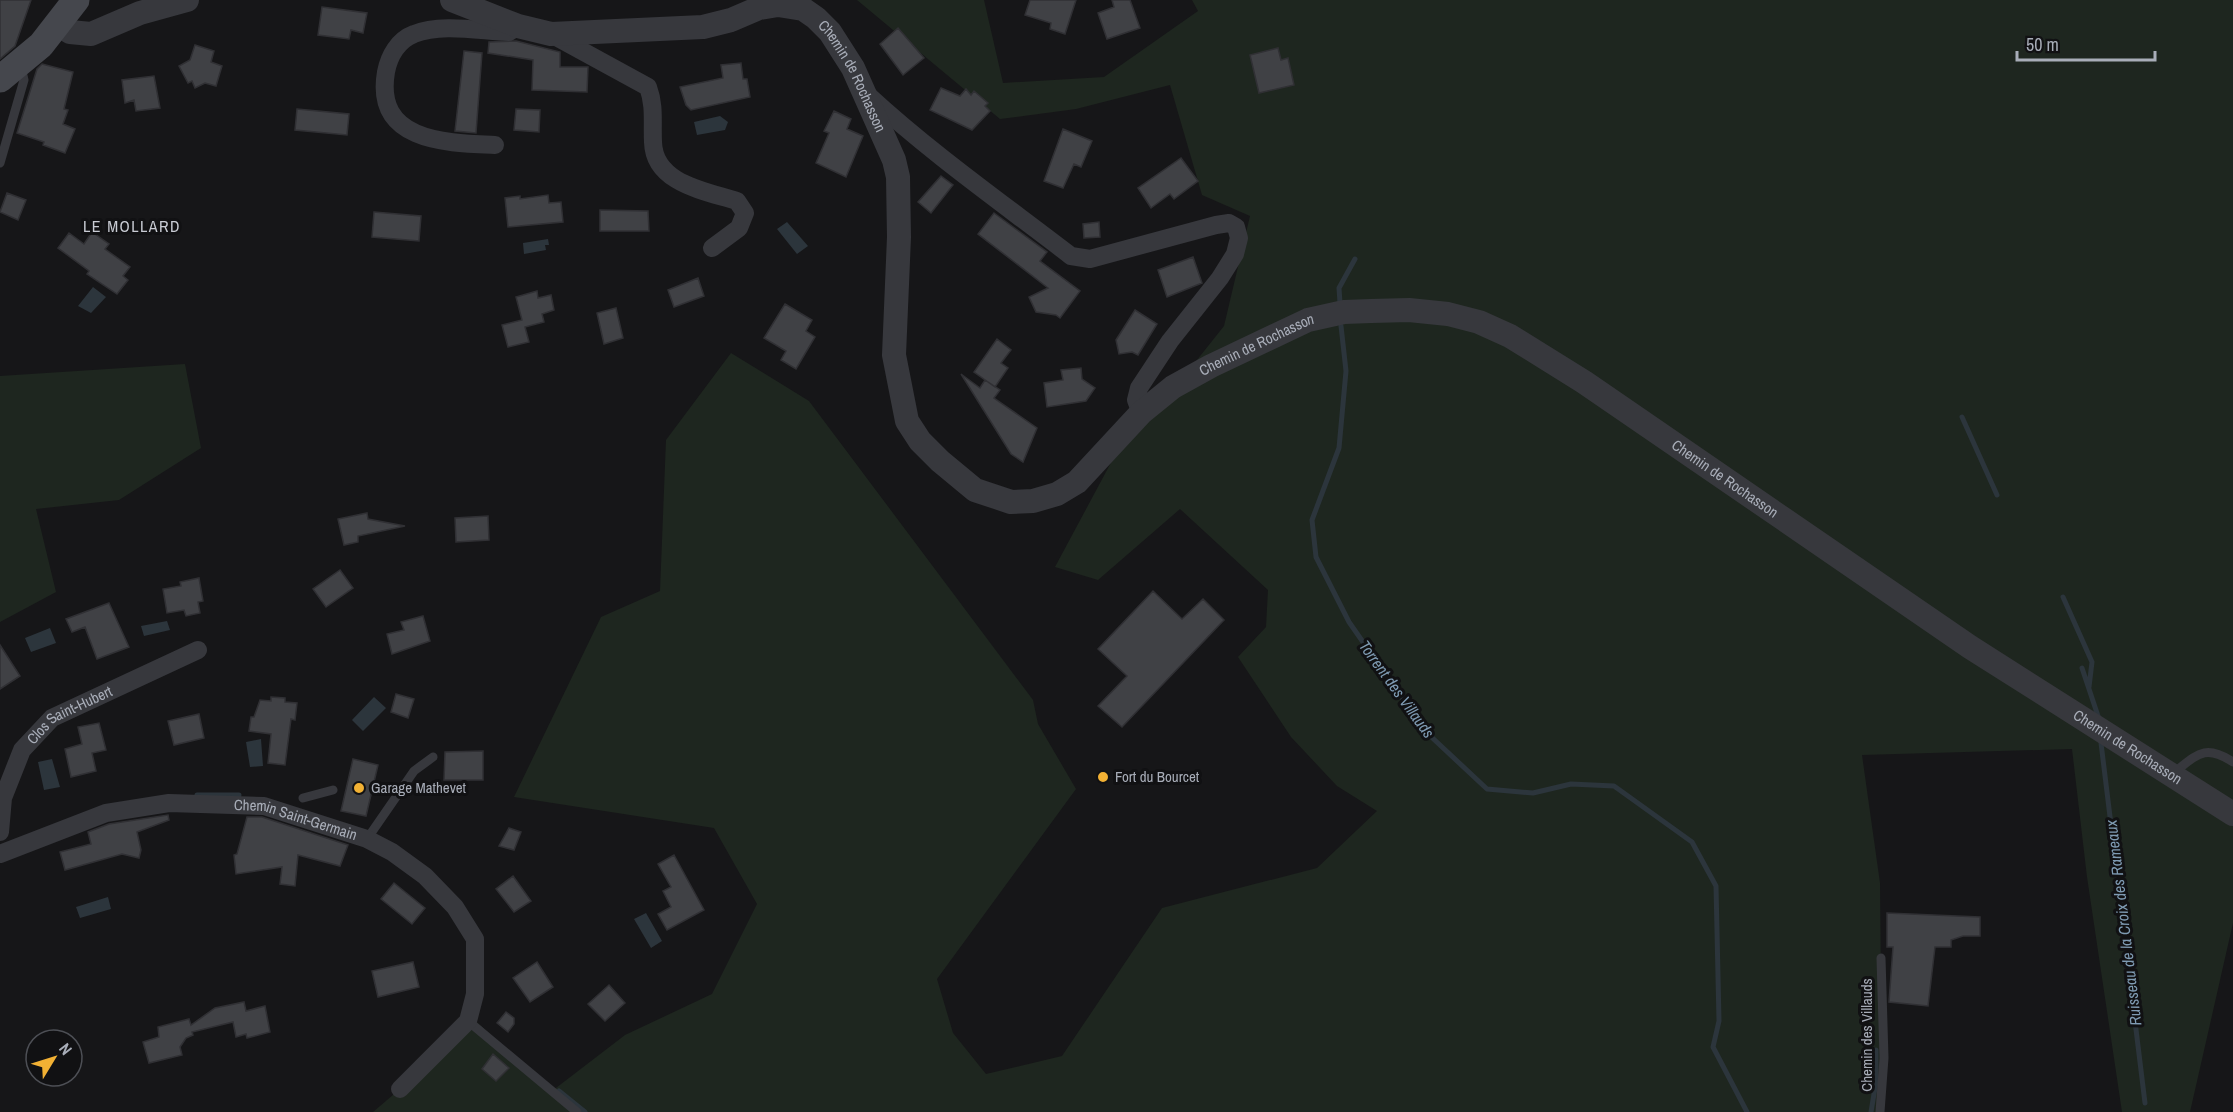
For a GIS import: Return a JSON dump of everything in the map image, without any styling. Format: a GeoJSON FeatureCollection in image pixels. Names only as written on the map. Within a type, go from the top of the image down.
{"type":"FeatureCollection","features":[{"type":"Feature","properties":{"kind":"main road"},"geometry":{"type":"LineString","coordinates":[[10,72],[59,24],[76,0]]}},
{"type":"Feature","properties":{"kind":"street"},"geometry":{"type":"LineString","coordinates":[[59,24],[70,32],[91,34],[140,13],[187,0]]}},
{"type":"Feature","properties":{"kind":"street","name":"Chemin de Rochasson"},"geometry":{"type":"LineString","coordinates":[[452,0],[518,26],[551,34],[648,87],[653,102],[653,149],[661,166],[676,181],[737,201],[745,213],[739,228],[712,248]]}},
{"type":"Feature","properties":{"kind":"street","name":"Chemin de Rochasson"},"geometry":{"type":"LineString","coordinates":[[551,34],[703,27],[767,6],[803,9],[830,32],[853,69],[894,160],[898,177],[899,237],[894,355],[907,421],[920,441],[975,490],[1004,500],[1033,501],[1057,494],[1077,482],[1141,413],[1173,387],[1210,366],[1308,320],[1344,312],[1409,310],[1448,314],[1479,322],[1510,336],[1584,382],[1704,467],[2014,676],[2233,814]]}},
{"type":"Feature","properties":{"kind":"street","name":"Chemin de Rochasson"},"geometry":{"type":"LineString","coordinates":[[495,145],[438,142],[423,138],[401,123],[391,112],[384,99],[387,68],[392,54],[404,38],[416,33],[429,29],[509,32],[518,26]]}},
{"type":"Feature","properties":{"kind":"street"},"geometry":{"type":"LineString","coordinates":[[862,90],[930,150],[956,166],[1071,256],[1090,259],[1216,225],[1228,223],[1236,227],[1239,238],[1235,254],[1220,278],[1170,340],[1139,388],[1136,400],[1141,413]]}},
{"type":"Feature","properties":{"kind":"street","name":"Clos Saint-Hubert"},"geometry":{"type":"LineString","coordinates":[[0,832],[3,798],[22,750],[52,717],[198,650]]}},
{"type":"Feature","properties":{"kind":"street","name":"Chemin Saint-Germain"},"geometry":{"type":"LineString","coordinates":[[0,854],[106,813],[169,802],[264,806],[367,839],[425,876],[455,907],[475,939],[475,994],[468,1021]]}},
{"type":"Feature","properties":{"kind":"street"},"geometry":{"type":"LineString","coordinates":[[400,1089],[468,1021]]}},
{"type":"Feature","properties":{"kind":"lane"},"geometry":{"type":"LineString","coordinates":[[0,163],[24,80],[10,72]]}},
{"type":"Feature","properties":{"kind":"lane"},"geometry":{"type":"LineString","coordinates":[[2172,774],[2202,752],[2218,752],[2233,762]]}},
{"type":"Feature","properties":{"kind":"lane"},"geometry":{"type":"LineString","coordinates":[[367,839],[414,771],[433,757]]}},
{"type":"Feature","properties":{"kind":"lane"},"geometry":{"type":"LineString","coordinates":[[303,798],[333,790]]}},
{"type":"Feature","properties":{"kind":"lane","name":"Chemin des Villauds"},"geometry":{"type":"LineString","coordinates":[[1880,1112],[1884,1058],[1881,958]]}},
{"type":"Feature","properties":{"kind":"lane"},"geometry":{"type":"LineString","coordinates":[[468,1021],[576,1112]]}},
{"type":"Feature","properties":{"kind":"shaded area"},"geometry":{"type":"Polygon","coordinates":[[[857,0],[984,0],[1003,83],[1104,77],[1198,11],[1192,0],[2233,0],[2233,923],[2190,1112],[2122,1112],[2087,877],[2072,749],[1862,755],[1880,883],[1882,1084],[1878,1112],[373,1112],[400,1089],[468,1014],[552,1091],[625,1035],[712,994],[757,904],[714,828],[514,797],[601,617],[660,591],[666,440],[731,353],[809,401],[1033,700],[1038,724],[1076,789],[937,979],[953,1033],[986,1074],[1062,1056],[1162,908],[1317,868],[1377,811],[1337,786],[1291,737],[1238,657],[1266,627],[1268,590],[1180,509],[1098,580],[1055,567],[1114,457],[1150,419],[1224,326],[1250,216],[1202,195],[1170,85],[1076,109],[1000,119],[857,0]]]}},
{"type":"Feature","properties":{"kind":"shaded area"},"geometry":{"type":"Polygon","coordinates":[[[720,116],[728,122],[725,130],[697,135],[694,122],[720,116]]]}},
{"type":"Feature","properties":{"kind":"shaded area"},"geometry":{"type":"Polygon","coordinates":[[[787,222],[808,246],[797,254],[777,229],[787,222]]]}},
{"type":"Feature","properties":{"kind":"shaded area"},"geometry":{"type":"Polygon","coordinates":[[[548,239],[549,245],[545,245],[546,250],[524,254],[523,243],[548,239]]]}},
{"type":"Feature","properties":{"kind":"shaded area"},"geometry":{"type":"Polygon","coordinates":[[[93,287],[106,297],[91,313],[78,306],[93,287]]]}},
{"type":"Feature","properties":{"kind":"shaded area"},"geometry":{"type":"Polygon","coordinates":[[[185,364],[201,448],[119,500],[36,509],[56,592],[0,622],[0,376],[185,364]]]}},
{"type":"Feature","properties":{"kind":"shaded area"},"geometry":{"type":"Polygon","coordinates":[[[167,621],[170,630],[144,636],[141,626],[167,621]]]}},
{"type":"Feature","properties":{"kind":"shaded area"},"geometry":{"type":"Polygon","coordinates":[[[50,628],[56,643],[31,652],[25,638],[50,628]]]}},
{"type":"Feature","properties":{"kind":"shaded area"},"geometry":{"type":"Polygon","coordinates":[[[374,697],[386,708],[363,731],[352,720],[374,697]]]}},
{"type":"Feature","properties":{"kind":"shaded area"},"geometry":{"type":"Polygon","coordinates":[[[261,739],[263,766],[250,767],[246,742],[261,739]]]}},
{"type":"Feature","properties":{"kind":"shaded area"},"geometry":{"type":"Polygon","coordinates":[[[52,759],[60,787],[44,790],[38,762],[52,759]]]}},
{"type":"Feature","properties":{"kind":"shaded area"},"geometry":{"type":"Polygon","coordinates":[[[108,897],[111,909],[80,918],[76,907],[108,897]]]}},
{"type":"Feature","properties":{"kind":"shaded area"},"geometry":{"type":"Polygon","coordinates":[[[646,913],[662,941],[651,948],[634,919],[646,913]]]}},
{"type":"Feature","properties":{"kind":"building"},"geometry":{"type":"Polygon","coordinates":[[[0,0],[31,0],[15,46],[0,59],[0,0]]]}},
{"type":"Feature","properties":{"kind":"building"},"geometry":{"type":"Polygon","coordinates":[[[1030,0],[1076,0],[1065,34],[1050,29],[1051,23],[1025,15],[1030,0]]]}},
{"type":"Feature","properties":{"kind":"building"},"geometry":{"type":"Polygon","coordinates":[[[1112,0],[1130,0],[1140,28],[1107,39],[1098,13],[1114,7],[1112,0]]]}},
{"type":"Feature","properties":{"kind":"building"},"geometry":{"type":"Polygon","coordinates":[[[322,7],[367,13],[363,33],[351,30],[349,39],[318,35],[322,7]]]}},
{"type":"Feature","properties":{"kind":"building"},"geometry":{"type":"Polygon","coordinates":[[[898,28],[924,58],[903,75],[880,44],[898,28]]]}},
{"type":"Feature","properties":{"kind":"building"},"geometry":{"type":"Polygon","coordinates":[[[516,41],[560,52],[560,67],[588,67],[587,92],[532,90],[533,60],[488,53],[489,42],[516,41]]]}},
{"type":"Feature","properties":{"kind":"building"},"geometry":{"type":"Polygon","coordinates":[[[195,45],[214,51],[211,62],[222,66],[216,86],[205,83],[195,88],[192,81],[188,83],[179,66],[190,60],[195,45]]]}},
{"type":"Feature","properties":{"kind":"building"},"geometry":{"type":"Polygon","coordinates":[[[1278,48],[1281,60],[1288,58],[1294,85],[1259,93],[1250,55],[1278,48]]]}},
{"type":"Feature","properties":{"kind":"building"},"geometry":{"type":"Polygon","coordinates":[[[464,51],[482,53],[476,133],[455,131],[464,51]]]}},
{"type":"Feature","properties":{"kind":"building"},"geometry":{"type":"Polygon","coordinates":[[[741,63],[743,79],[747,79],[750,97],[691,110],[686,105],[680,87],[723,78],[721,65],[741,63]]]}},
{"type":"Feature","properties":{"kind":"building"},"geometry":{"type":"Polygon","coordinates":[[[42,64],[73,72],[64,109],[68,110],[63,124],[75,129],[65,153],[43,145],[44,142],[17,133],[37,69],[42,64]]]}},
{"type":"Feature","properties":{"kind":"building"},"geometry":{"type":"Polygon","coordinates":[[[154,76],[160,108],[136,111],[134,100],[125,103],[122,80],[154,76]]]}},
{"type":"Feature","properties":{"kind":"building"},"geometry":{"type":"Polygon","coordinates":[[[941,88],[960,96],[966,89],[971,95],[974,91],[988,103],[985,106],[990,111],[972,130],[930,110],[941,88]]]}},
{"type":"Feature","properties":{"kind":"building"},"geometry":{"type":"Polygon","coordinates":[[[297,109],[349,114],[347,135],[295,130],[297,109]]]}},
{"type":"Feature","properties":{"kind":"building"},"geometry":{"type":"Polygon","coordinates":[[[516,109],[540,110],[539,132],[514,130],[516,109]]]}},
{"type":"Feature","properties":{"kind":"building"},"geometry":{"type":"Polygon","coordinates":[[[834,111],[851,119],[847,129],[863,136],[846,177],[816,163],[829,133],[824,131],[834,111]]]}},
{"type":"Feature","properties":{"kind":"building"},"geometry":{"type":"Polygon","coordinates":[[[1063,129],[1092,141],[1081,167],[1074,164],[1063,188],[1044,181],[1063,129]]]}},
{"type":"Feature","properties":{"kind":"building"},"geometry":{"type":"Polygon","coordinates":[[[1181,158],[1198,181],[1174,199],[1170,194],[1151,208],[1138,188],[1181,158]]]}},
{"type":"Feature","properties":{"kind":"building"},"geometry":{"type":"Polygon","coordinates":[[[941,176],[953,185],[931,213],[918,202],[941,176]]]}},
{"type":"Feature","properties":{"kind":"building"},"geometry":{"type":"Polygon","coordinates":[[[7,193],[26,200],[18,220],[0,212],[7,193]]]}},
{"type":"Feature","properties":{"kind":"building"},"geometry":{"type":"Polygon","coordinates":[[[548,195],[549,203],[561,202],[563,222],[508,227],[505,198],[520,196],[520,199],[548,195]]]}},
{"type":"Feature","properties":{"kind":"building"},"geometry":{"type":"Polygon","coordinates":[[[600,210],[648,211],[649,231],[600,231],[600,210]]]}},
{"type":"Feature","properties":{"kind":"building"},"geometry":{"type":"Polygon","coordinates":[[[374,212],[421,216],[419,241],[372,237],[374,212]]]}},
{"type":"Feature","properties":{"kind":"building"},"geometry":{"type":"Polygon","coordinates":[[[994,213],[1047,252],[1040,261],[1080,291],[1060,318],[1056,315],[1036,312],[1029,297],[1048,288],[978,234],[994,213]]]}},
{"type":"Feature","properties":{"kind":"building"},"geometry":{"type":"Polygon","coordinates":[[[1099,222],[1100,237],[1084,238],[1083,224],[1099,222]]]}},
{"type":"Feature","properties":{"kind":"building"},"geometry":{"type":"Polygon","coordinates":[[[92,232],[109,244],[105,249],[130,267],[123,276],[128,280],[117,294],[87,274],[89,271],[58,248],[69,233],[84,244],[92,232]]]}},
{"type":"Feature","properties":{"kind":"building"},"geometry":{"type":"Polygon","coordinates":[[[1193,257],[1202,283],[1167,297],[1158,270],[1193,257]]]}},
{"type":"Feature","properties":{"kind":"building"},"geometry":{"type":"Polygon","coordinates":[[[698,278],[704,296],[674,307],[668,290],[698,278]]]}},
{"type":"Feature","properties":{"kind":"building"},"geometry":{"type":"Polygon","coordinates":[[[537,291],[538,298],[551,295],[554,310],[542,314],[544,322],[525,327],[529,342],[508,347],[502,325],[522,320],[516,297],[537,291]]]}},
{"type":"Feature","properties":{"kind":"building"},"geometry":{"type":"Polygon","coordinates":[[[785,304],[812,320],[806,331],[815,337],[796,369],[781,360],[786,351],[764,338],[785,304]]]}},
{"type":"Feature","properties":{"kind":"building"},"geometry":{"type":"Polygon","coordinates":[[[616,308],[623,338],[604,344],[597,313],[616,308]]]}},
{"type":"Feature","properties":{"kind":"building"},"geometry":{"type":"Polygon","coordinates":[[[1135,310],[1157,324],[1138,355],[1132,352],[1119,354],[1116,340],[1135,310]]]}},
{"type":"Feature","properties":{"kind":"building"},"geometry":{"type":"Polygon","coordinates":[[[997,339],[1011,350],[1001,363],[1008,368],[995,387],[974,372],[997,339]]]}},
{"type":"Feature","properties":{"kind":"building"},"geometry":{"type":"Polygon","coordinates":[[[1081,368],[1082,379],[1095,388],[1086,401],[1047,407],[1044,383],[1063,380],[1061,370],[1081,368]]]}},
{"type":"Feature","properties":{"kind":"building"},"geometry":{"type":"Polygon","coordinates":[[[961,374],[980,388],[985,380],[1000,390],[994,398],[1037,428],[1023,462],[1011,454],[961,374]]]}},
{"type":"Feature","properties":{"kind":"building"},"geometry":{"type":"Polygon","coordinates":[[[367,513],[368,519],[405,526],[358,536],[358,542],[344,545],[338,519],[367,513]]]}},
{"type":"Feature","properties":{"kind":"building"},"geometry":{"type":"Polygon","coordinates":[[[488,516],[489,540],[456,542],[455,518],[488,516]]]}},
{"type":"Feature","properties":{"kind":"building"},"geometry":{"type":"Polygon","coordinates":[[[340,570],[353,588],[326,607],[313,589],[340,570]]]}},
{"type":"Feature","properties":{"kind":"building"},"geometry":{"type":"Polygon","coordinates":[[[199,578],[203,601],[198,602],[200,613],[186,616],[184,610],[167,613],[163,589],[181,586],[180,582],[199,578]]]}},
{"type":"Feature","properties":{"kind":"building"},"geometry":{"type":"Polygon","coordinates":[[[1153,591],[1182,619],[1203,599],[1224,620],[1122,727],[1098,706],[1127,676],[1098,649],[1153,591]]]}},
{"type":"Feature","properties":{"kind":"building"},"geometry":{"type":"Polygon","coordinates":[[[109,603],[129,647],[97,659],[85,627],[72,632],[66,619],[109,603]]]}},
{"type":"Feature","properties":{"kind":"building"},"geometry":{"type":"Polygon","coordinates":[[[423,616],[430,641],[392,654],[387,634],[404,630],[401,622],[423,616]]]}},
{"type":"Feature","properties":{"kind":"building"},"geometry":{"type":"Polygon","coordinates":[[[0,645],[20,676],[0,689],[0,645]]]}},
{"type":"Feature","properties":{"kind":"building"},"geometry":{"type":"Polygon","coordinates":[[[396,694],[414,699],[408,718],[391,712],[396,694]]]}},
{"type":"Feature","properties":{"kind":"building"},"geometry":{"type":"Polygon","coordinates":[[[271,697],[285,698],[285,702],[297,703],[295,720],[291,719],[285,765],[268,763],[271,734],[249,731],[251,717],[254,717],[260,700],[271,701],[271,697]]]}},
{"type":"Feature","properties":{"kind":"building"},"geometry":{"type":"Polygon","coordinates":[[[199,714],[204,738],[174,745],[168,721],[199,714]]]}},
{"type":"Feature","properties":{"kind":"building"},"geometry":{"type":"Polygon","coordinates":[[[99,723],[106,750],[92,753],[96,771],[71,777],[65,749],[82,744],[78,727],[99,723]]]}},
{"type":"Feature","properties":{"kind":"building"},"geometry":{"type":"Polygon","coordinates":[[[483,751],[483,780],[444,780],[445,752],[483,751]]]}},
{"type":"Feature","properties":{"kind":"building","name":"Garage Mathevet"},"geometry":{"type":"Polygon","coordinates":[[[353,759],[378,765],[366,816],[341,811],[353,759]]]}},
{"type":"Feature","properties":{"kind":"building"},"geometry":{"type":"Polygon","coordinates":[[[168,815],[169,820],[137,832],[141,850],[139,858],[122,854],[65,870],[60,852],[91,844],[88,832],[109,824],[168,815]]]}},
{"type":"Feature","properties":{"kind":"building"},"geometry":{"type":"Polygon","coordinates":[[[247,817],[262,817],[348,845],[340,866],[298,855],[295,886],[280,884],[282,867],[236,874],[234,855],[237,854],[247,817]]]}},
{"type":"Feature","properties":{"kind":"building"},"geometry":{"type":"Polygon","coordinates":[[[509,828],[521,832],[514,850],[499,846],[509,828]]]}},
{"type":"Feature","properties":{"kind":"building"},"geometry":{"type":"Polygon","coordinates":[[[674,855],[704,910],[667,930],[658,914],[671,907],[663,891],[671,887],[658,864],[674,855]]]}},
{"type":"Feature","properties":{"kind":"building"},"geometry":{"type":"Polygon","coordinates":[[[513,876],[531,901],[514,912],[496,889],[513,876]]]}},
{"type":"Feature","properties":{"kind":"building"},"geometry":{"type":"Polygon","coordinates":[[[394,883],[425,908],[412,924],[381,899],[394,883]]]}},
{"type":"Feature","properties":{"kind":"building"},"geometry":{"type":"Polygon","coordinates":[[[1887,913],[1980,917],[1980,936],[1963,936],[1951,940],[1951,947],[1935,947],[1928,1006],[1889,1002],[1893,947],[1887,947],[1887,913]]]}},
{"type":"Feature","properties":{"kind":"building"},"geometry":{"type":"Polygon","coordinates":[[[413,962],[419,987],[378,997],[372,971],[413,962]]]}},
{"type":"Feature","properties":{"kind":"building"},"geometry":{"type":"Polygon","coordinates":[[[537,962],[553,987],[530,1002],[513,978],[537,962]]]}},
{"type":"Feature","properties":{"kind":"building"},"geometry":{"type":"Polygon","coordinates":[[[609,985],[625,1003],[605,1021],[588,1004],[609,985]]]}},
{"type":"Feature","properties":{"kind":"building"},"geometry":{"type":"Polygon","coordinates":[[[244,1002],[246,1011],[265,1006],[270,1032],[247,1038],[246,1034],[236,1037],[233,1022],[192,1032],[193,1035],[186,1038],[180,1047],[182,1055],[149,1063],[143,1042],[159,1037],[158,1027],[189,1019],[191,1025],[215,1008],[244,1002]]]}},
{"type":"Feature","properties":{"kind":"building"},"geometry":{"type":"Polygon","coordinates":[[[506,1012],[514,1018],[514,1024],[508,1032],[497,1023],[506,1012]]]}},
{"type":"Feature","properties":{"kind":"building"},"geometry":{"type":"Polygon","coordinates":[[[493,1054],[509,1068],[496,1081],[482,1069],[493,1054]]]}},
{"type":"Feature","properties":{"kind":"waterway","name":"Torrent des Villauds"},"geometry":{"type":"LineString","coordinates":[[1340,303],[1339,288],[1355,259]]}},
{"type":"Feature","properties":{"kind":"waterway","name":"Torrent des Villauds"},"geometry":{"type":"LineString","coordinates":[[1341,326],[1346,371],[1339,448],[1312,520],[1316,557],[1349,622],[1425,731],[1487,789],[1533,793],[1571,784],[1614,786],[1692,842],[1716,886],[1719,1021],[1713,1047],[1747,1112]]}},
{"type":"Feature","properties":{"kind":"waterway"},"geometry":{"type":"LineString","coordinates":[[1962,417],[1997,495]]}},
{"type":"Feature","properties":{"kind":"waterway"},"geometry":{"type":"LineString","coordinates":[[2063,597],[2092,662],[2089,687]]}},
{"type":"Feature","properties":{"kind":"waterway","name":"Ruisseau de la Croix des Rameaux"},"geometry":{"type":"LineString","coordinates":[[2082,668],[2099,719]]}},
{"type":"Feature","properties":{"kind":"waterway","name":"Ruisseau de la Croix des Rameaux"},"geometry":{"type":"LineString","coordinates":[[2101,743],[2145,1103]]}},
{"type":"Feature","properties":{"kind":"waterway"},"geometry":{"type":"LineString","coordinates":[[197,795],[239,795]]}},
{"type":"Feature","properties":{"kind":"waterway"},"geometry":{"type":"LineString","coordinates":[[1871,1112],[1876,1082],[1876,1050]]}},
{"type":"Feature","properties":{"kind":"waterway"},"geometry":{"type":"LineString","coordinates":[[559,1091],[585,1112]]}},
{"type":"Feature","properties":{"kind":"place","name":"Fort du Bourcet"},"geometry":{"type":"Point","coordinates":[1103,777]}},
{"type":"Feature","properties":{"kind":"place","name":"Garage Mathevet"},"geometry":{"type":"Point","coordinates":[359,788]}},
{"type":"Feature","properties":{"kind":"district","name":"LE MOLLARD"},"geometry":{"type":"Point","coordinates":[132,226]}}]}
